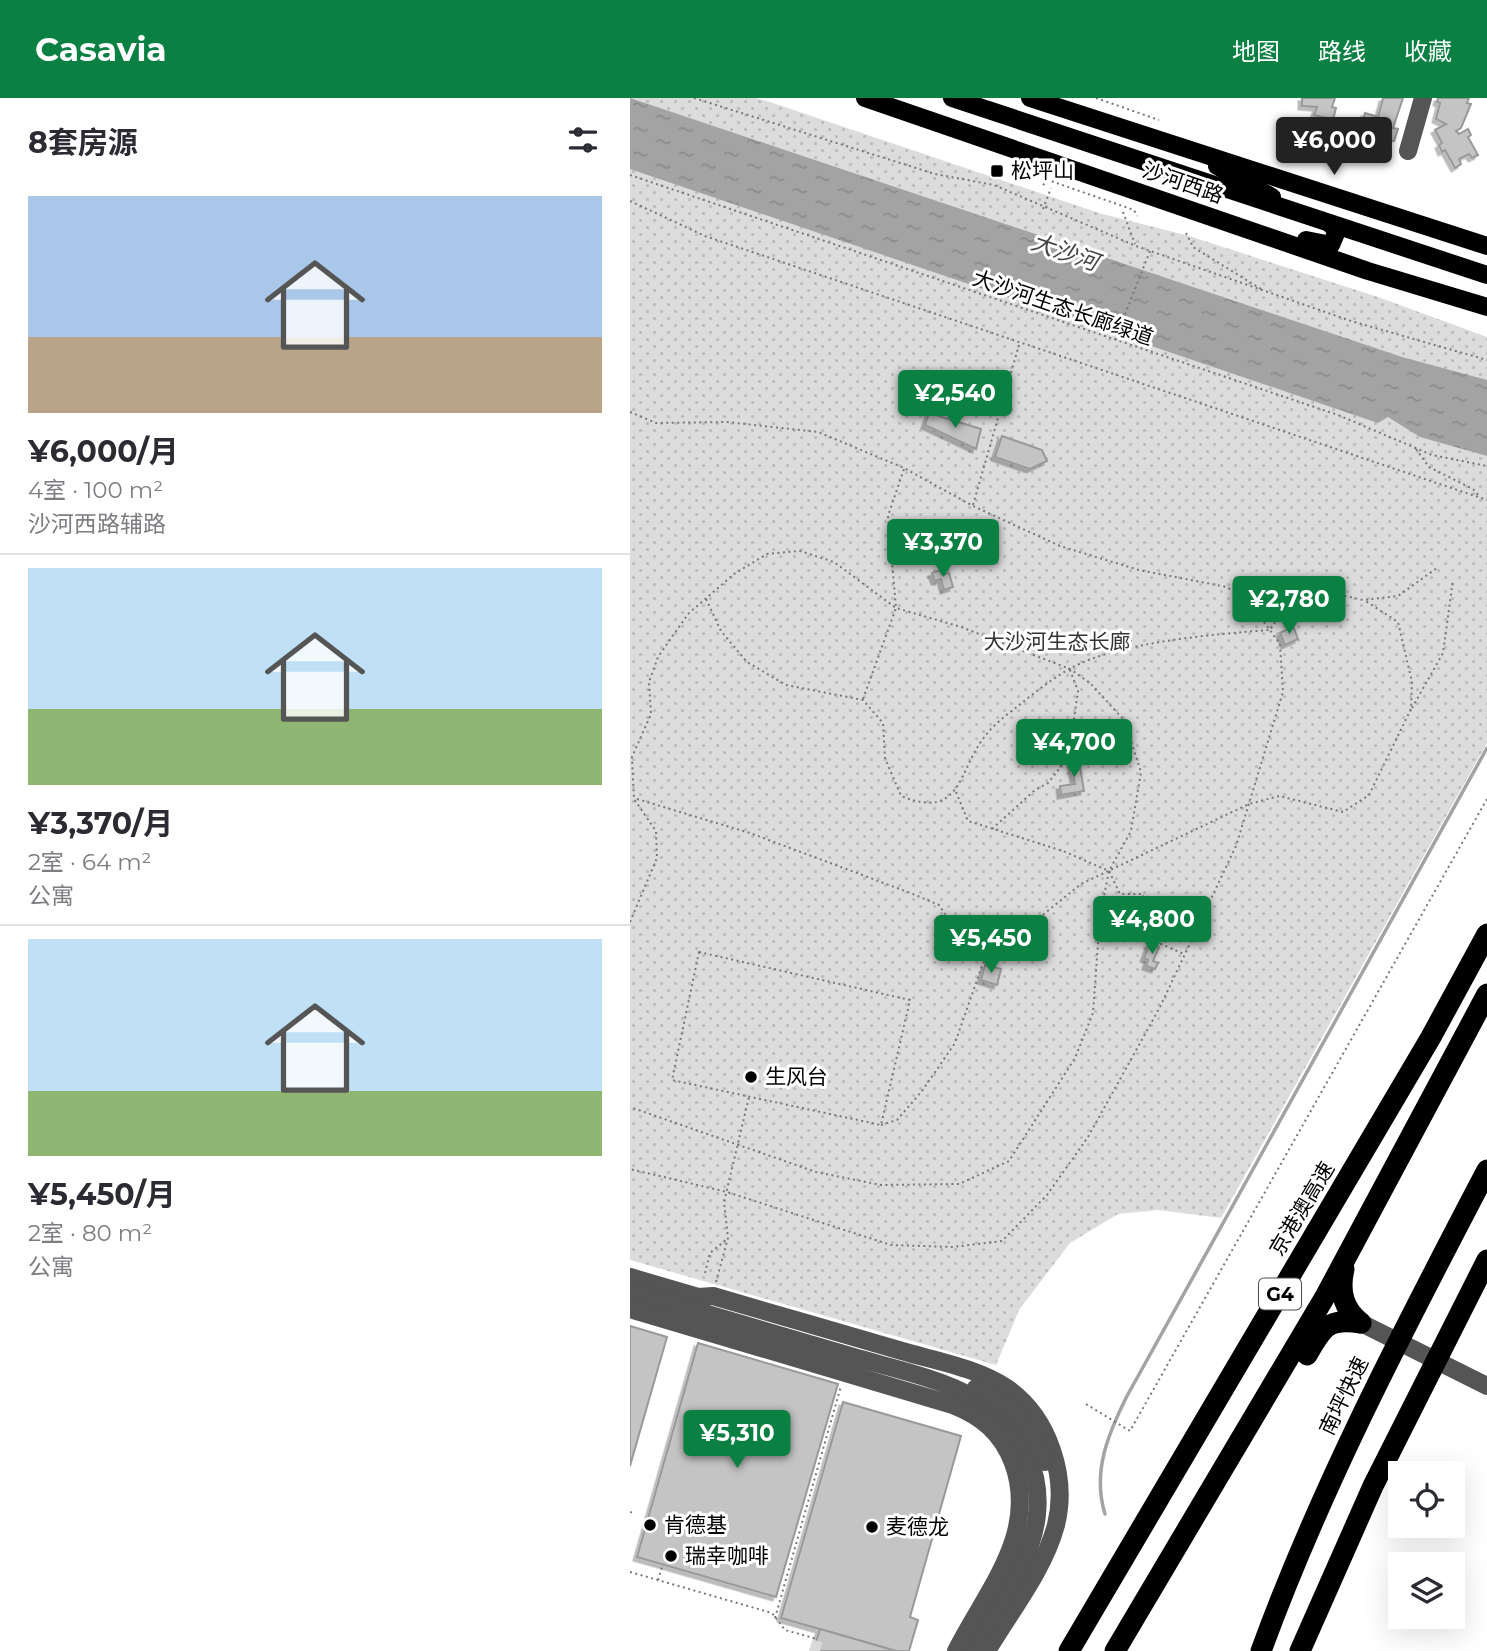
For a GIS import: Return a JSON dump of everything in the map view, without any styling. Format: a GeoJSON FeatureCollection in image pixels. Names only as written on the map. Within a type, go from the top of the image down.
{"type":"FeatureCollection","features":[{"type":"Feature","properties":{"kind":"highway","name":"京港澳高速"},"geometry":{"type":"LineString","coordinates":[[1069,1651],[1432,1037],[1487,934]]}},
{"type":"Feature","properties":{"kind":"highway","name":"G4"},"geometry":{"type":"LineString","coordinates":[[1115,1651],[1346,1259],[1487,994]]}},
{"type":"Feature","properties":{"kind":"highway"},"geometry":{"type":"LineString","coordinates":[[1417,1305],[1487,1158]]}},
{"type":"Feature","properties":{"kind":"highway","name":"南坪快速"},"geometry":{"type":"LineString","coordinates":[[1261,1651],[1303,1540],[1417,1305],[1487,1170]]}},
{"type":"Feature","properties":{"kind":"highway"},"geometry":{"type":"LineString","coordinates":[[1346,1259],[1343,1297],[1346,1309],[1361,1323]]}},
{"type":"Feature","properties":{"kind":"highway"},"geometry":{"type":"LineString","coordinates":[[1300,1651],[1352,1530],[1487,1259]]}},
{"type":"Feature","properties":{"kind":"highway"},"geometry":{"type":"LineString","coordinates":[[1453,1327],[1487,1269]]}},
{"type":"Feature","properties":{"kind":"highway"},"geometry":{"type":"LineString","coordinates":[[1130,1651],[1318,1336],[1334,1321],[1361,1323]]}},
{"type":"Feature","properties":{"kind":"main road","name":"沙河西路"},"geometry":{"type":"LineString","coordinates":[[865,98],[1368,271],[1487,307]]}},
{"type":"Feature","properties":{"kind":"main road","name":"沙河西路"},"geometry":{"type":"LineString","coordinates":[[952,98],[1487,275]]}},
{"type":"Feature","properties":{"kind":"main road"},"geometry":{"type":"LineString","coordinates":[[1030,98],[1059,103],[1487,246]]}},
{"type":"Feature","properties":{"kind":"main road"},"geometry":{"type":"LineString","coordinates":[[1170,142],[1305,215]]}},
{"type":"Feature","properties":{"kind":"main road"},"geometry":{"type":"LineString","coordinates":[[1198,212],[1246,219],[1324,246],[1334,242],[1337,235],[1336,227],[1329,223]]}},
{"type":"Feature","properties":{"kind":"lane"},"geometry":{"type":"LineString","coordinates":[[1408,151],[1423,98]]}},
{"type":"Feature","properties":{"kind":"lane"},"geometry":{"type":"LineString","coordinates":[[630,1277],[698,1297],[713,1296],[979,1375],[1008,1389],[1033,1413],[1057,1465],[1059,1506],[1047,1548],[987,1651]]}},
{"type":"Feature","properties":{"kind":"lane"},"geometry":{"type":"LineString","coordinates":[[630,1291],[925,1378],[964,1393],[996,1412],[1021,1442],[1035,1476],[1038,1495],[1033,1535],[1016,1571],[968,1651]]}},
{"type":"Feature","properties":{"kind":"lane"},"geometry":{"type":"LineString","coordinates":[[630,1309],[970,1412],[995,1431],[1011,1457],[1017,1474],[1021,1512],[1011,1552],[956,1651]]}},
{"type":"Feature","properties":{"kind":"lane"},"geometry":{"type":"LineString","coordinates":[[1361,1323],[1487,1386]]}},
{"type":"Feature","properties":{"kind":"lane"},"geometry":{"type":"LineString","coordinates":[[925,1378],[969,1385],[992,1395],[1009,1408],[1031,1434],[1040,1451],[1059,1506]]}},
{"type":"Feature","properties":{"kind":"path"},"geometry":{"type":"LineString","coordinates":[[694,98],[935,174],[994,186],[1043,209],[1150,251],[1399,336],[1487,360]]}},
{"type":"Feature","properties":{"kind":"path"},"geometry":{"type":"LineString","coordinates":[[1096,98],[1159,120]]}},
{"type":"Feature","properties":{"kind":"path","name":"大沙河生态长廊绿道"},"geometry":{"type":"LineString","coordinates":[[630,175],[1338,415],[1432,455],[1487,466]]}},
{"type":"Feature","properties":{"kind":"path"},"geometry":{"type":"LineString","coordinates":[[1043,185],[1048,180],[1134,210],[1137,216]]}},
{"type":"Feature","properties":{"kind":"path"},"geometry":{"type":"LineString","coordinates":[[1043,209],[1051,187]]}},
{"type":"Feature","properties":{"kind":"path"},"geometry":{"type":"LineString","coordinates":[[630,201],[705,236],[1487,500]]}},
{"type":"Feature","properties":{"kind":"path"},"geometry":{"type":"LineString","coordinates":[[1123,212],[1136,246]]}},
{"type":"Feature","properties":{"kind":"path"},"geometry":{"type":"LineString","coordinates":[[1186,233],[1193,247],[1265,291]]}},
{"type":"Feature","properties":{"kind":"path"},"geometry":{"type":"LineString","coordinates":[[1115,341],[1150,251]]}},
{"type":"Feature","properties":{"kind":"path"},"geometry":{"type":"LineString","coordinates":[[973,506],[1020,343]]}},
{"type":"Feature","properties":{"kind":"path"},"geometry":{"type":"LineString","coordinates":[[630,412],[656,423],[727,422],[818,432],[904,468],[973,506],[1060,546],[1139,570],[1227,587],[1254,607],[1280,644],[1283,692],[1236,846],[1160,1007],[1088,1137],[1047,1195],[1002,1241],[953,1247],[891,1245],[727,1192],[630,1169]]}},
{"type":"Feature","properties":{"kind":"path"},"geometry":{"type":"LineString","coordinates":[[1415,448],[1429,467],[1473,489],[1481,498]]}},
{"type":"Feature","properties":{"kind":"path"},"geometry":{"type":"LineString","coordinates":[[863,700],[896,608],[888,516],[904,468]]}},
{"type":"Feature","properties":{"kind":"path"},"geometry":{"type":"LineString","coordinates":[[630,922],[657,858],[656,831],[634,799],[631,757],[651,714],[649,682],[658,657],[688,614],[734,574],[767,554],[800,551],[834,562],[896,608],[961,626],[1070,669],[1090,683],[1124,720],[1141,772],[1131,831],[1109,871],[1100,916],[1093,1013],[1074,1058],[1009,1161],[959,1184],[881,1185],[816,1172],[630,1107]]}},
{"type":"Feature","properties":{"kind":"path"},"geometry":{"type":"LineString","coordinates":[[1363,600],[1398,596],[1437,568]]}},
{"type":"Feature","properties":{"kind":"path"},"geometry":{"type":"LineString","coordinates":[[881,1125],[909,1000],[699,952],[672,1080],[881,1125],[897,1120],[955,1043],[983,963],[1081,884],[1249,804],[1279,796],[1343,812],[1369,795],[1411,709],[1443,653],[1453,580]]}},
{"type":"Feature","properties":{"kind":"path"},"geometry":{"type":"LineString","coordinates":[[1270,630],[1291,597],[1312,588],[1363,600],[1398,622],[1412,682],[1411,709]]}},
{"type":"Feature","properties":{"kind":"path"},"geometry":{"type":"LineString","coordinates":[[706,598],[721,631],[747,662],[786,685],[863,700],[883,723],[885,758],[901,796],[920,804],[941,802],[956,791],[985,735],[1019,705],[1070,669],[1094,658],[1208,634],[1270,630]]}},
{"type":"Feature","properties":{"kind":"path"},"geometry":{"type":"LineString","coordinates":[[992,829],[1035,790],[1048,783],[1063,764],[1071,740],[1078,691],[1070,669]]}},
{"type":"Feature","properties":{"kind":"path"},"geometry":{"type":"LineString","coordinates":[[956,791],[968,821],[1063,851],[1109,871],[1120,894],[1143,894],[1145,932],[1150,939],[1184,955]]}},
{"type":"Feature","properties":{"kind":"path"},"geometry":{"type":"LineString","coordinates":[[634,799],[750,833],[914,894],[939,905],[954,926],[998,953]]}},
{"type":"Feature","properties":{"kind":"path"},"geometry":{"type":"LineString","coordinates":[[1086,1404],[1130,1431],[1487,799]]}},
{"type":"Feature","properties":{"kind":"path"},"geometry":{"type":"LineString","coordinates":[[724,1254],[728,1238],[724,1202],[749,1096]]}},
{"type":"Feature","properties":{"kind":"path"},"geometry":{"type":"LineString","coordinates":[[705,1273],[710,1253],[728,1238]]}},
{"type":"Feature","properties":{"kind":"path"},"geometry":{"type":"LineString","coordinates":[[775,1618],[845,1373]]}},
{"type":"Feature","properties":{"kind":"path"},"geometry":{"type":"LineString","coordinates":[[658,1580],[663,1564]]}},
{"type":"Feature","properties":{"kind":"path"},"geometry":{"type":"LineString","coordinates":[[630,1572],[772,1612],[785,1630],[817,1640]]}},
{"type":"Feature","properties":{"kind":"green space","name":"大沙河生态长廊"},"geometry":{"type":"Polygon","coordinates":[[[630,98],[755,98],[770,102],[1099,213],[1189,236],[1378,297],[1487,337],[1487,743],[1221,1218],[1159,1210],[1118,1214],[1070,1243],[1019,1310],[996,1365],[630,1260],[630,98]]]}},
{"type":"Feature","properties":{"kind":"water","name":"大沙河"},"geometry":{"type":"Polygon","coordinates":[[[630,98],[1402,357],[1487,380],[1487,456],[1420,437],[1388,417],[1378,423],[630,169],[630,98]]]}},
{"type":"Feature","properties":{"kind":"building"},"geometry":{"type":"Polygon","coordinates":[[[1302,98],[1335,98],[1332,107],[1336,108],[1333,120],[1314,115],[1317,107],[1302,106],[1302,98]]]}},
{"type":"Feature","properties":{"kind":"building"},"geometry":{"type":"Polygon","coordinates":[[[1383,98],[1403,98],[1393,128],[1398,129],[1394,141],[1376,136],[1378,128],[1363,127],[1365,113],[1378,117],[1383,98]]]}},
{"type":"Feature","properties":{"kind":"building"},"geometry":{"type":"Polygon","coordinates":[[[1438,98],[1469,98],[1467,103],[1471,104],[1461,128],[1456,131],[1459,134],[1468,129],[1471,135],[1468,137],[1478,155],[1472,158],[1469,154],[1459,159],[1461,164],[1455,168],[1445,150],[1442,152],[1439,145],[1442,143],[1435,130],[1446,124],[1436,119],[1440,103],[1437,102],[1438,98]]]}},
{"type":"Feature","properties":{"kind":"building"},"geometry":{"type":"Polygon","coordinates":[[[929,413],[981,429],[976,449],[925,425],[929,413]]]}},
{"type":"Feature","properties":{"kind":"building"},"geometry":{"type":"Polygon","coordinates":[[[1002,436],[1042,450],[1047,461],[1030,469],[995,457],[1002,436]]]}},
{"type":"Feature","properties":{"kind":"building"},"geometry":{"type":"Polygon","coordinates":[[[940,570],[942,575],[949,573],[953,587],[944,590],[941,579],[935,581],[932,573],[940,570]]]}},
{"type":"Feature","properties":{"kind":"building"},"geometry":{"type":"Polygon","coordinates":[[[1293,626],[1298,639],[1285,645],[1280,633],[1293,626]]]}},
{"type":"Feature","properties":{"kind":"building"},"geometry":{"type":"Polygon","coordinates":[[[1078,755],[1084,791],[1061,795],[1060,786],[1075,784],[1070,757],[1078,755]]]}},
{"type":"Feature","properties":{"kind":"building"},"geometry":{"type":"Polygon","coordinates":[[[1150,943],[1159,947],[1153,961],[1158,963],[1155,969],[1146,966],[1148,960],[1144,958],[1150,943]]]}},
{"type":"Feature","properties":{"kind":"building"},"geometry":{"type":"Polygon","coordinates":[[[985,965],[1001,969],[997,985],[981,980],[985,965]]]}},
{"type":"Feature","properties":{"kind":"building"},"geometry":{"type":"Polygon","coordinates":[[[630,1326],[667,1337],[630,1466],[630,1326]]]}},
{"type":"Feature","properties":{"kind":"building"},"geometry":{"type":"Polygon","coordinates":[[[698,1343],[838,1384],[776,1597],[637,1557],[698,1343]]]}},
{"type":"Feature","properties":{"kind":"building","name":"麦德龙"},"geometry":{"type":"Polygon","coordinates":[[[843,1402],[961,1436],[910,1617],[918,1620],[909,1651],[896,1651],[781,1618],[843,1402]]]}},
{"type":"Feature","properties":{"kind":"building"},"geometry":{"type":"Polygon","coordinates":[[[820,1629],[896,1651],[813,1651],[820,1629]]]}},
{"type":"Feature","properties":{"kind":"waterway"},"geometry":{"type":"LineString","coordinates":[[1105,1514],[1101,1498],[1101,1468],[1108,1439],[1127,1396],[1487,748]]}},
{"type":"Feature","properties":{"kind":"tunnel"},"geometry":{"type":"LineString","coordinates":[[810,1648],[820,1651]]}},
{"type":"Feature","properties":{"kind":"place","name":"松坪山"},"geometry":{"type":"Point","coordinates":[997,171]}},
{"type":"Feature","properties":{"kind":"place","name":"生风台"},"geometry":{"type":"Point","coordinates":[751,1077]}},
{"type":"Feature","properties":{"kind":"place","name":"肯德基"},"geometry":{"type":"Point","coordinates":[650,1525]}},
{"type":"Feature","properties":{"kind":"place","name":"麦德龙"},"geometry":{"type":"Point","coordinates":[872,1527]}},
{"type":"Feature","properties":{"kind":"place","name":"瑞幸咖啡"},"geometry":{"type":"Point","coordinates":[671,1556]}}]}
